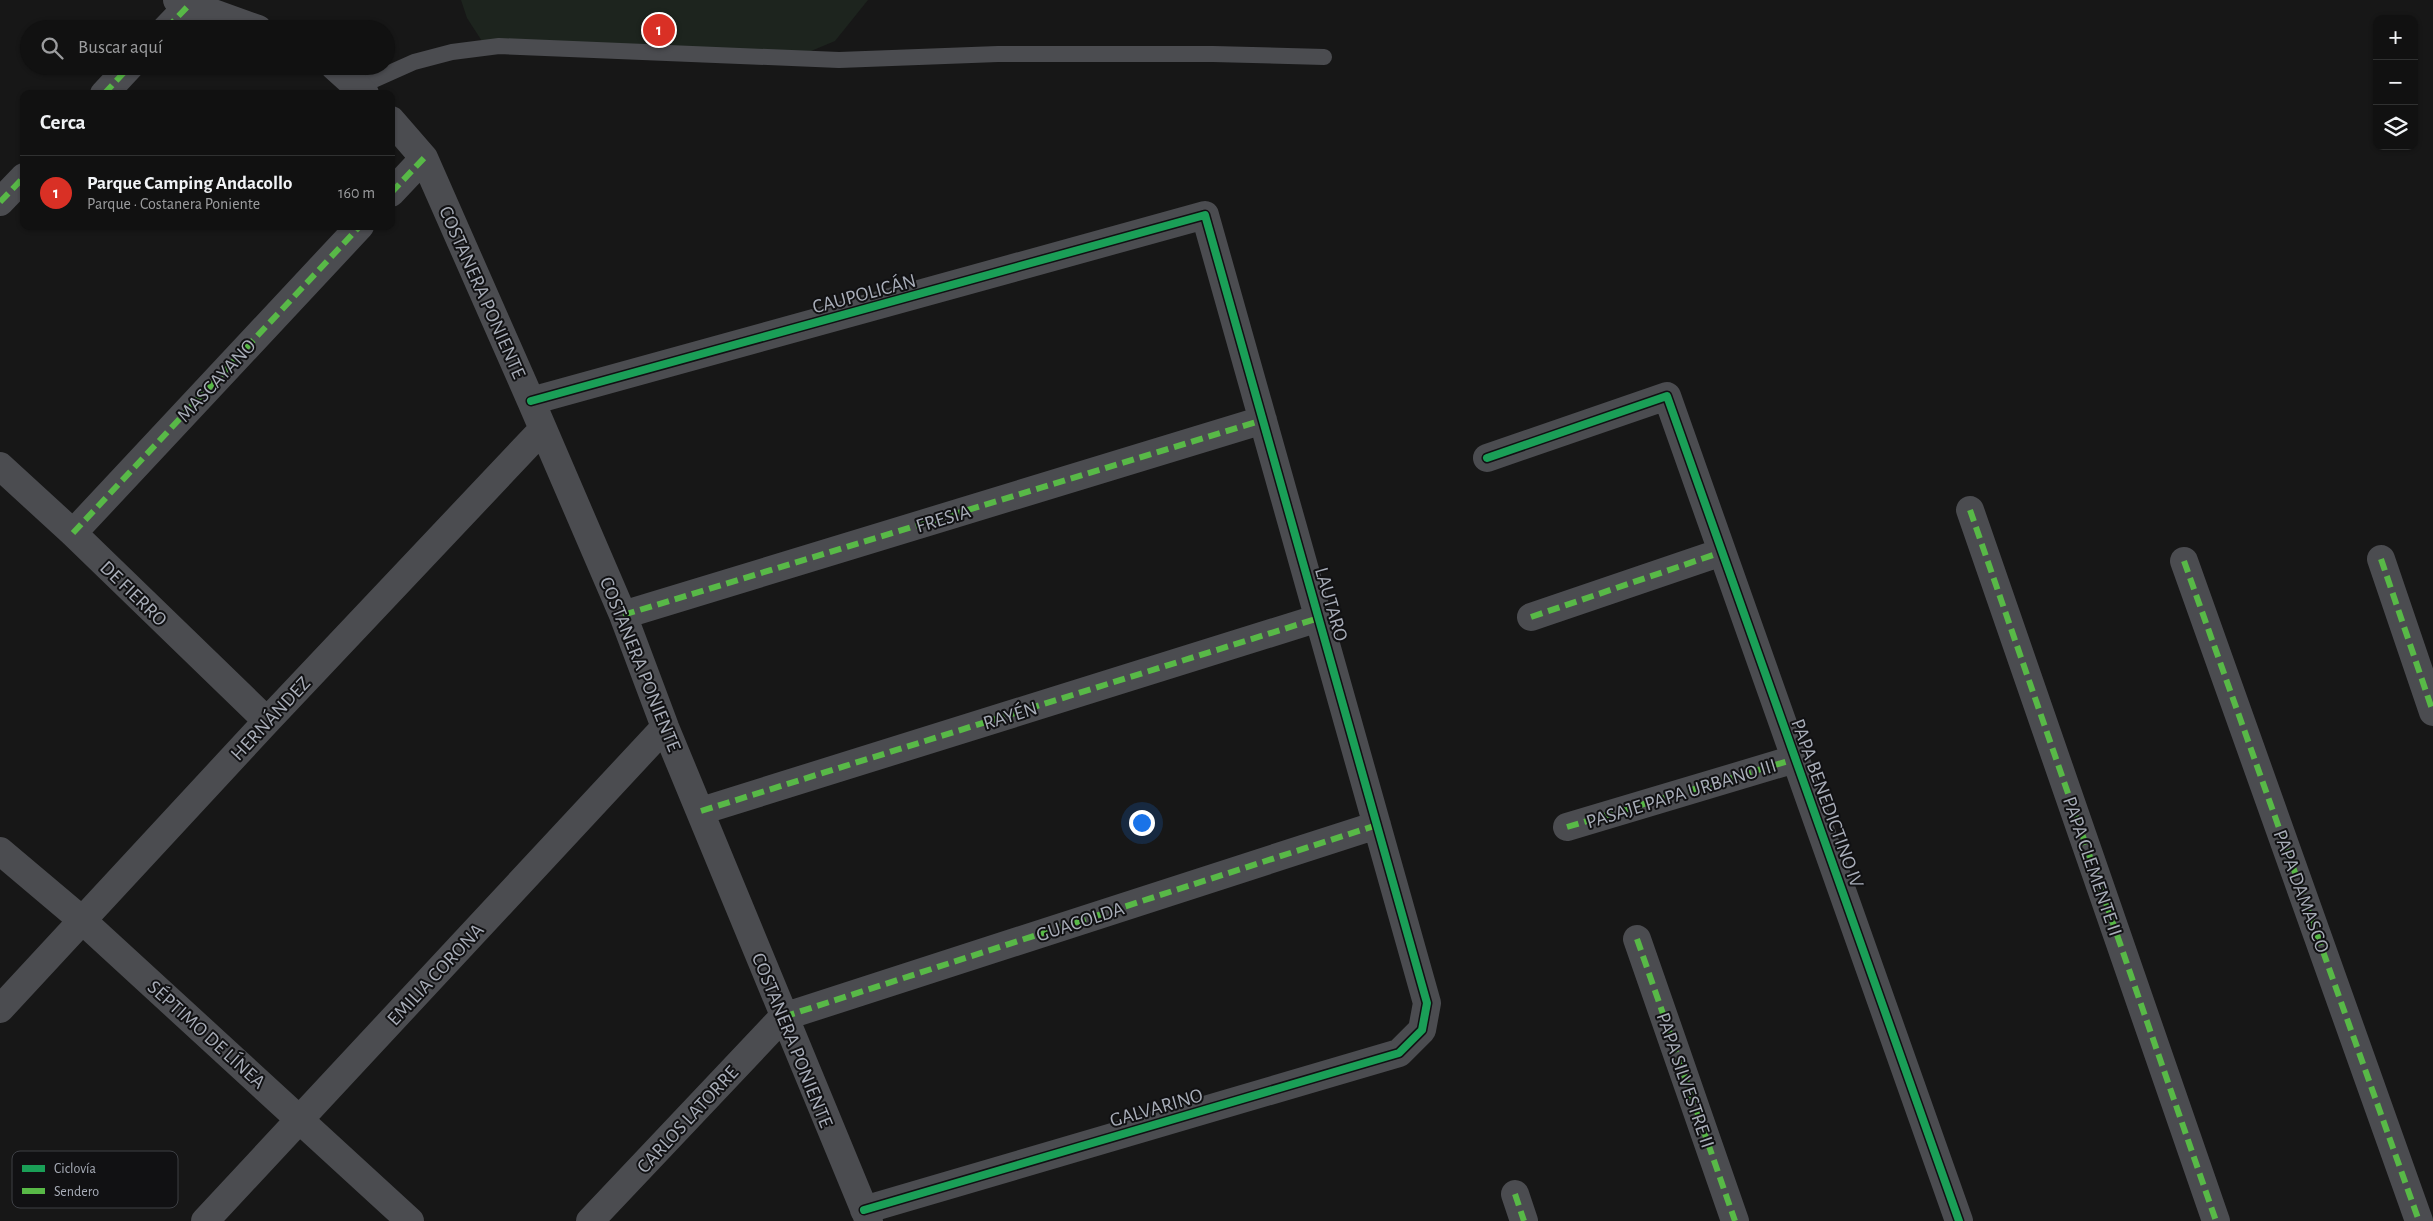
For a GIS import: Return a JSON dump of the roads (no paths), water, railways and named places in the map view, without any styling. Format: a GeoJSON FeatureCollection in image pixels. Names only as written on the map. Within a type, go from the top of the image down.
{"type":"FeatureCollection","features":[{"type":"Feature","properties":{"kind":"street"},"geometry":{"type":"LineString","coordinates":[[172,20],[183,2],[233,20]]}},
{"type":"Feature","properties":{"kind":"street"},"geometry":{"type":"LineString","coordinates":[[108,90],[122,75]]}},
{"type":"Feature","properties":{"kind":"street"},"geometry":{"type":"LineString","coordinates":[[344,75],[361,90]]}},
{"type":"Feature","properties":{"kind":"street","name":"COSTANERA PONIENTE"},"geometry":{"type":"LineString","coordinates":[[395,125],[424,158],[531,401],[623,615],[665,727],[866,1215]]}},
{"type":"Feature","properties":{"kind":"street"},"geometry":{"type":"LineString","coordinates":[[395,189],[424,158]]}},
{"type":"Feature","properties":{"kind":"street"},"geometry":{"type":"LineString","coordinates":[[0,202],[20,182]]}},
{"type":"Feature","properties":{"kind":"street","name":"CAUPOLICÁN"},"geometry":{"type":"LineString","coordinates":[[531,401],[1205,215]]}},
{"type":"Feature","properties":{"kind":"street","name":"LAUTARO"},"geometry":{"type":"LineString","coordinates":[[1205,215],[1427,1002]]}},
{"type":"Feature","properties":{"kind":"street","name":"MASCAYANO"},"geometry":{"type":"LineString","coordinates":[[73,533],[356,230]]}},
{"type":"Feature","properties":{"kind":"street","name":"PAPA BENEDICTINO IV"},"geometry":{"type":"LineString","coordinates":[[1487,458],[1667,396],[1959,1221]]}},
{"type":"Feature","properties":{"kind":"street","name":"FRESIA"},"geometry":{"type":"LineString","coordinates":[[623,615],[1263,420]]}},
{"type":"Feature","properties":{"kind":"street","name":"HERNÁNDEZ"},"geometry":{"type":"LineString","coordinates":[[0,1009],[266,721],[542,430]]}},
{"type":"Feature","properties":{"kind":"street","name":"DE FIERRO"},"geometry":{"type":"LineString","coordinates":[[0,466],[73,533],[266,721]]}},
{"type":"Feature","properties":{"kind":"street","name":"PAPA CLEMENTE II"},"geometry":{"type":"LineString","coordinates":[[1970,510],[2216,1221]]}},
{"type":"Feature","properties":{"kind":"street"},"geometry":{"type":"LineString","coordinates":[[1531,617],[1722,552]]}},
{"type":"Feature","properties":{"kind":"street"},"geometry":{"type":"LineString","coordinates":[[2381,559],[2433,712]]}},
{"type":"Feature","properties":{"kind":"street","name":"PAPA DAMASCO"},"geometry":{"type":"LineString","coordinates":[[2184,561],[2418,1217]]}},
{"type":"Feature","properties":{"kind":"street","name":"RAYÉN"},"geometry":{"type":"LineString","coordinates":[[701,811],[1319,618]]}},
{"type":"Feature","properties":{"kind":"street","name":"EMILIA CORONA"},"geometry":{"type":"LineString","coordinates":[[206,1221],[665,727]]}},
{"type":"Feature","properties":{"kind":"street","name":"PASAJE PAPA URBANO III"},"geometry":{"type":"LineString","coordinates":[[1567,827],[1796,759]]}},
{"type":"Feature","properties":{"kind":"street","name":"GUACOLDA"},"geometry":{"type":"LineString","coordinates":[[783,1017],[1377,825]]}},
{"type":"Feature","properties":{"kind":"street","name":"SÉPTIMO DE LÍNEA"},"geometry":{"type":"LineString","coordinates":[[0,851],[83,920],[410,1221]]}},
{"type":"Feature","properties":{"kind":"street","name":"PAPA SILVESTRE II"},"geometry":{"type":"LineString","coordinates":[[1637,939],[1735,1221]]}},
{"type":"Feature","properties":{"kind":"street","name":"GALVARINO"},"geometry":{"type":"LineString","coordinates":[[866,1215],[1399,1052],[1422,1030],[1427,1002]]}},
{"type":"Feature","properties":{"kind":"street","name":"CARLOS LATORRE"},"geometry":{"type":"LineString","coordinates":[[590,1221],[783,1017]]}},
{"type":"Feature","properties":{"kind":"street"},"geometry":{"type":"LineString","coordinates":[[1515,1194],[1524,1221]]}},
{"type":"Feature","properties":{"kind":"lane"},"geometry":{"type":"LineString","coordinates":[[395,72],[414,62],[452,52],[499,46],[839,60],[998,54],[1212,54],[1324,58]]}},
{"type":"Feature","properties":{"kind":"lane"},"geometry":{"type":"LineString","coordinates":[[361,90],[389,75]]}},
{"type":"Feature","properties":{"kind":"place","name":"Parque Camping Andacollo"},"geometry":{"type":"Point","coordinates":[659,30]}}]}
